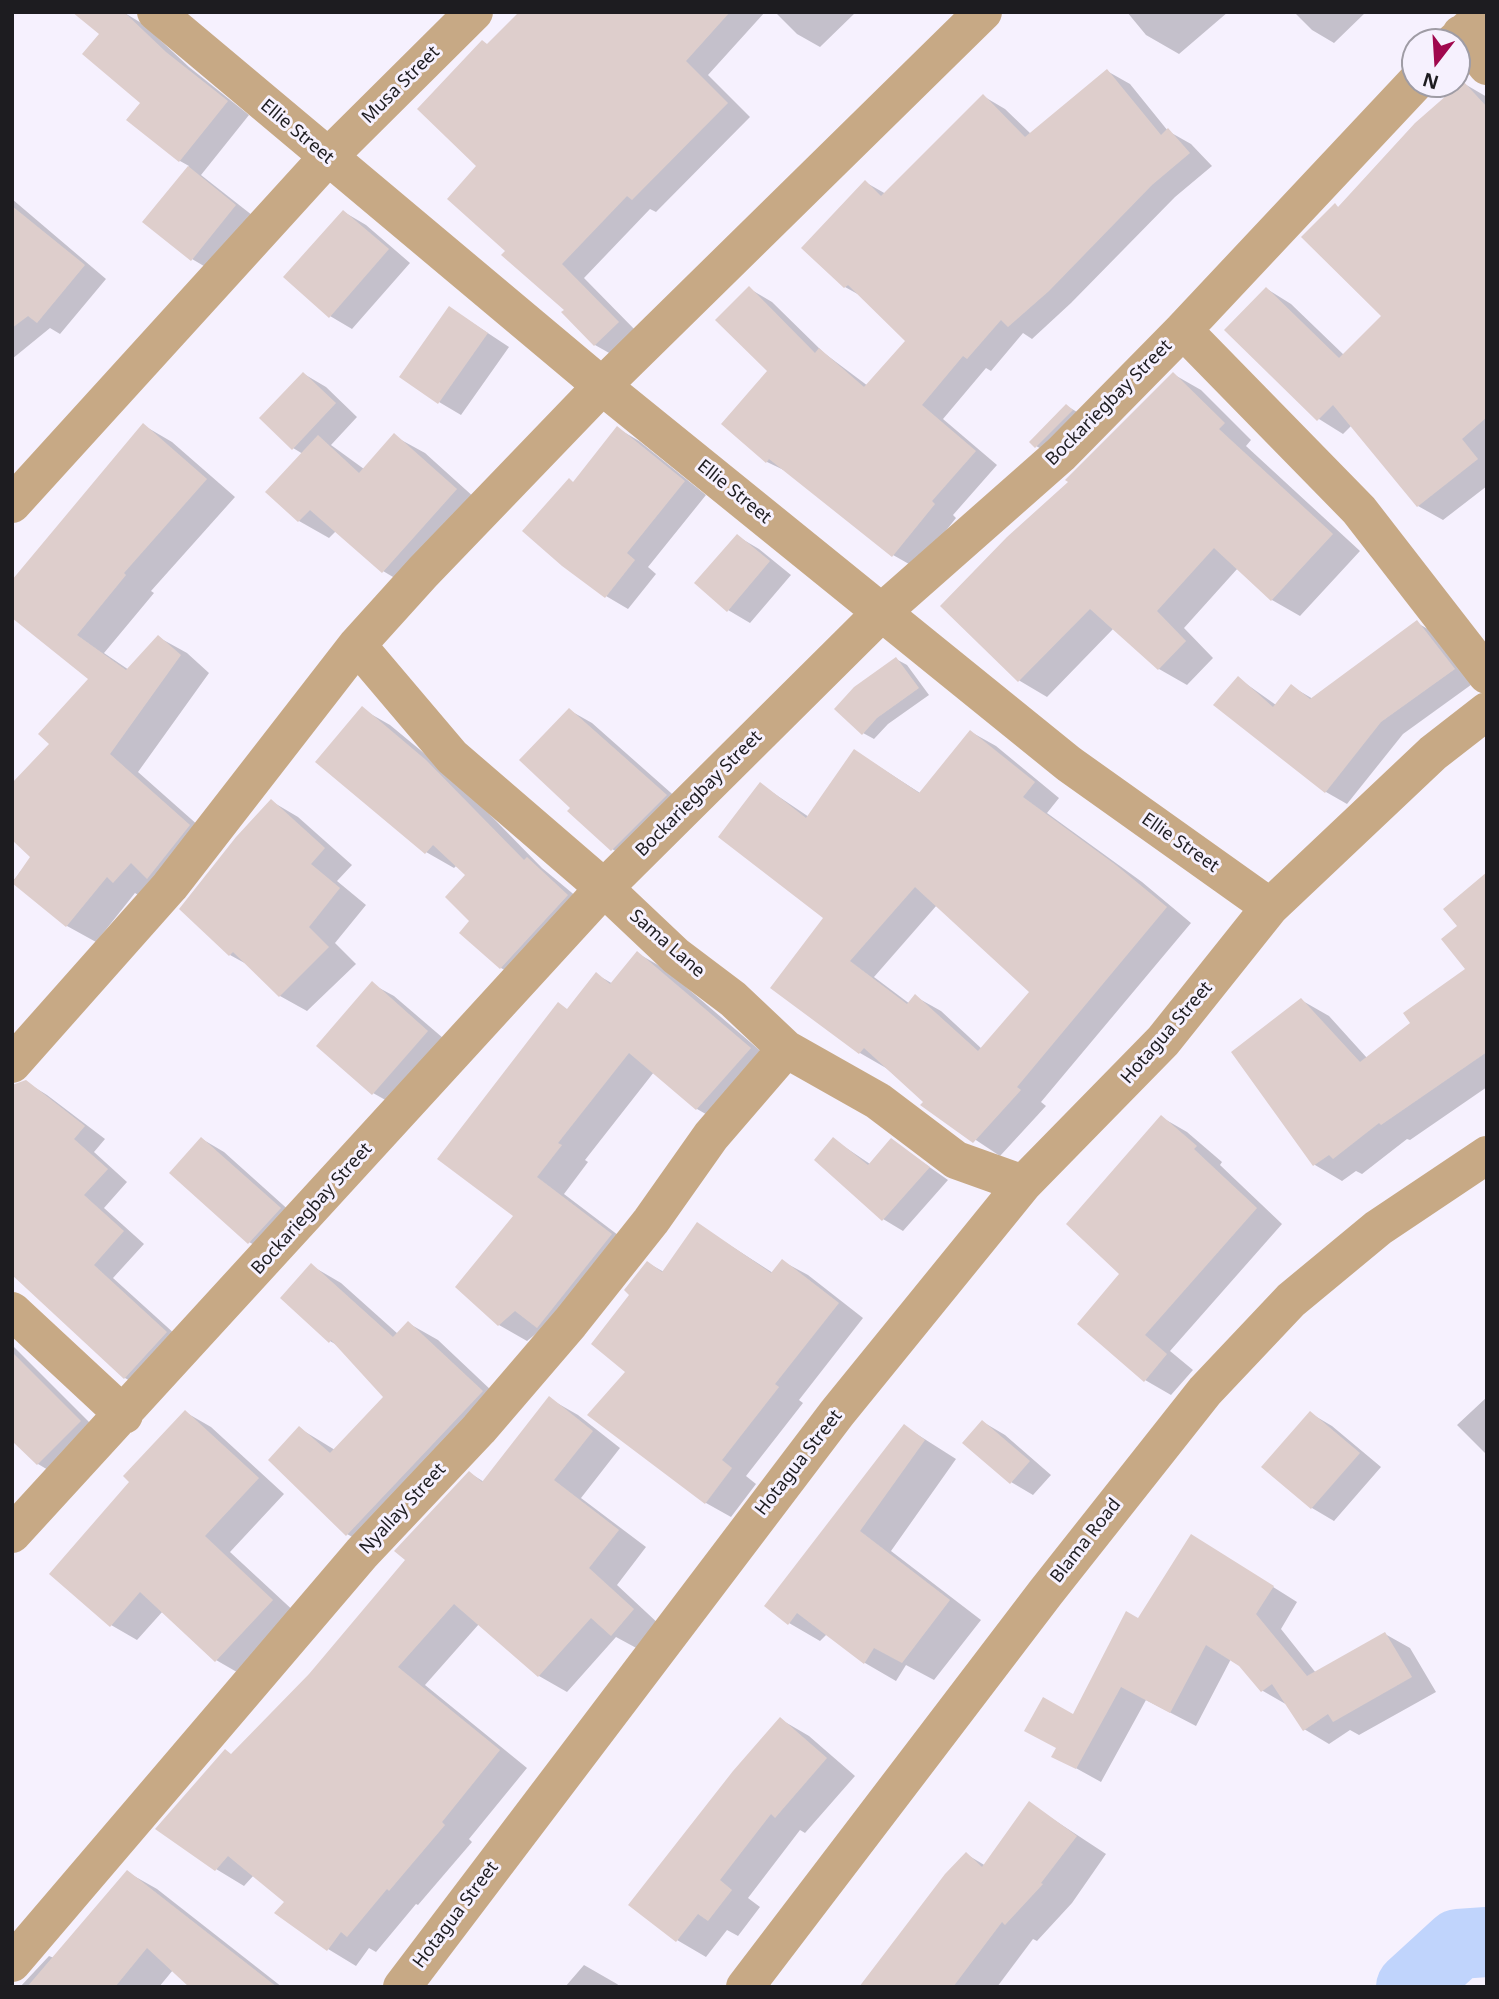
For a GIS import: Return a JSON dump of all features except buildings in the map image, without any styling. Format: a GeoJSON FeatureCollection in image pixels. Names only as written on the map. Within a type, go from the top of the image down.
{"type":"FeatureCollection","features":[{"type":"Feature","properties":{"kind":"street","name":"Ellie Street"},"geometry":{"type":"LineString","coordinates":[[156,12],[602,386],[1069,764],[1270,907]]}},
{"type":"Feature","properties":{"kind":"street","name":"Musa Street"},"geometry":{"type":"LineString","coordinates":[[12,504],[327,158],[474,12]]}},
{"type":"Feature","properties":{"kind":"street"},"geometry":{"type":"LineString","coordinates":[[12,1064],[170,886],[357,645],[602,386],[984,12]]}},
{"type":"Feature","properties":{"kind":"street"},"geometry":{"type":"LineString","coordinates":[[1471,37],[1487,66]]}},
{"type":"Feature","properties":{"kind":"street","name":"Bockariegbay Street"},"geometry":{"type":"LineString","coordinates":[[12,1534],[124,1415],[604,888],[883,611],[1061,454],[1183,330],[1401,98]]}},
{"type":"Feature","properties":{"kind":"street"},"geometry":{"type":"LineString","coordinates":[[1183,330],[1359,510],[1487,675]]}},
{"type":"Feature","properties":{"kind":"street","name":"Sama Lane"},"geometry":{"type":"LineString","coordinates":[[357,645],[452,757],[604,888],[676,956],[733,999],[786,1049],[878,1101],[956,1160],[1023,1184]]}},
{"type":"Feature","properties":{"kind":"street"},"geometry":{"type":"LineString","coordinates":[[1270,907],[1433,752],[1487,710]]}},
{"type":"Feature","properties":{"kind":"street","name":"Hotagua Street"},"geometry":{"type":"LineString","coordinates":[[402,1987],[837,1413],[1023,1184],[1163,1041],[1270,907]]}},
{"type":"Feature","properties":{"kind":"street","name":"Nyallay Street"},"geometry":{"type":"LineString","coordinates":[[12,1964],[362,1553],[479,1429],[570,1323],[651,1221],[711,1136],[786,1049]]}},
{"type":"Feature","properties":{"kind":"street","name":"Blama Road"},"geometry":{"type":"LineString","coordinates":[[745,1987],[1046,1592],[1205,1391],[1291,1300],[1378,1228],[1487,1155]]}},
{"type":"Feature","properties":{"kind":"street"},"geometry":{"type":"LineString","coordinates":[[12,1311],[124,1415]]}},
{"type":"Feature","properties":{"kind":"waterway"},"geometry":{"type":"LineString","coordinates":[[1411,1987],[1458,1944],[1487,1942]]}}]}
